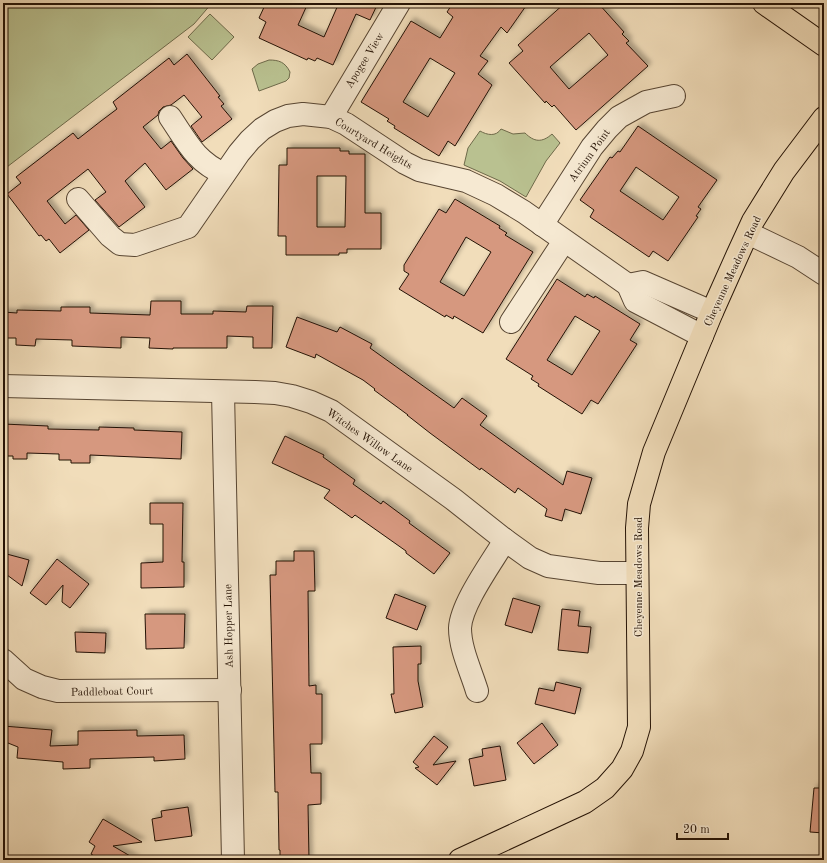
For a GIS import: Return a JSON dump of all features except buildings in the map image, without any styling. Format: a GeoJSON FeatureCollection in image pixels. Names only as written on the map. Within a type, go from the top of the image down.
{"type":"FeatureCollection","features":[{"type":"Feature","properties":{"kind":"main road"},"geometry":{"type":"LineString","coordinates":[[764,3],[824,45]]}},
{"type":"Feature","properties":{"kind":"main road","name":"Cheyenne Meadows Road"},"geometry":{"type":"LineString","coordinates":[[460,860],[585,802],[605,788],[622,769],[632,751],[639,727],[637,573],[638,510],[644,482],[654,452],[712,312],[748,233],[784,171],[824,118]]}},
{"type":"Feature","properties":{"kind":"street","name":"Apogee View"},"geometry":{"type":"LineString","coordinates":[[330,117],[399,3]]}},
{"type":"Feature","properties":{"kind":"street","name":"Atrium Point"},"geometry":{"type":"LineString","coordinates":[[542,225],[592,147],[619,117],[646,102],[674,96]]}},
{"type":"Feature","properties":{"kind":"street","name":"Courtyard Heights"},"geometry":{"type":"LineString","coordinates":[[78,199],[110,236],[120,244],[136,245],[188,227],[238,153],[262,129],[275,121],[288,116],[303,114],[330,117],[346,124],[405,163],[419,170],[466,181],[496,195],[628,285],[635,301],[702,336]]}},
{"type":"Feature","properties":{"kind":"street"},"geometry":{"type":"LineString","coordinates":[[170,117],[198,158],[211,168],[224,174]]}},
{"type":"Feature","properties":{"kind":"street"},"geometry":{"type":"LineString","coordinates":[[748,233],[798,257],[824,274]]}},
{"type":"Feature","properties":{"kind":"street"},"geometry":{"type":"LineString","coordinates":[[511,322],[564,241]]}},
{"type":"Feature","properties":{"kind":"street"},"geometry":{"type":"LineString","coordinates":[[628,285],[643,282],[712,312]]}},
{"type":"Feature","properties":{"kind":"street","name":"Witches Willow Lane"},"geometry":{"type":"LineString","coordinates":[[3,386],[274,393],[310,402],[331,411],[530,558],[548,566],[599,573],[637,573]]}},
{"type":"Feature","properties":{"kind":"street","name":"Ash Hopper Lane"},"geometry":{"type":"LineString","coordinates":[[223,392],[233,860]]}},
{"type":"Feature","properties":{"kind":"street"},"geometry":{"type":"LineString","coordinates":[[477,690],[462,645],[460,629],[461,617],[466,604],[505,540]]}},
{"type":"Feature","properties":{"kind":"street","name":"Paddleboat Court"},"geometry":{"type":"LineString","coordinates":[[3,660],[24,679],[42,687],[58,691],[230,690]]}},
{"type":"Feature","properties":{"kind":"green space"},"geometry":{"type":"Polygon","coordinates":[[[3,3],[212,3],[194,24],[3,170],[3,3]]]}},
{"type":"Feature","properties":{"kind":"green space"},"geometry":{"type":"Polygon","coordinates":[[[210,14],[234,37],[212,60],[188,37],[210,14]]]}},
{"type":"Feature","properties":{"kind":"green space"},"geometry":{"type":"Polygon","coordinates":[[[269,60],[276,60],[284,64],[290,72],[289,78],[286,81],[259,91],[252,69],[258,64],[269,60]]]}},
{"type":"Feature","properties":{"kind":"green space"},"geometry":{"type":"Polygon","coordinates":[[[501,129],[513,134],[525,133],[535,140],[545,139],[552,134],[560,143],[546,161],[526,197],[500,181],[464,165],[468,148],[480,131],[486,134],[494,134],[499,132],[501,129]]]}}]}
